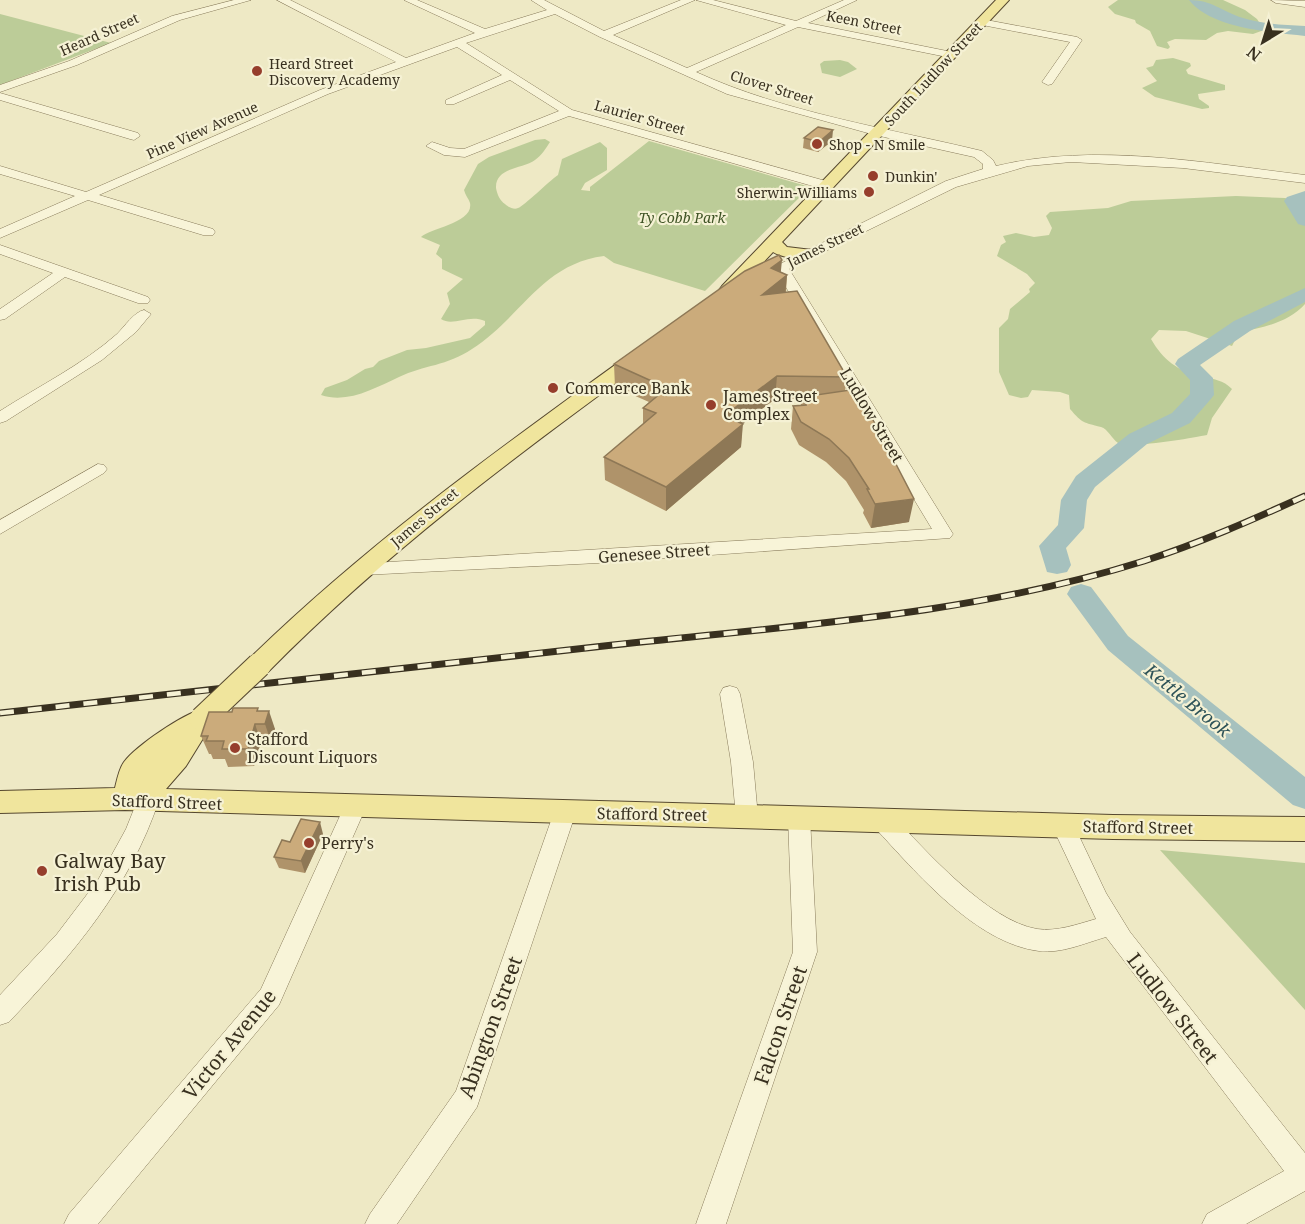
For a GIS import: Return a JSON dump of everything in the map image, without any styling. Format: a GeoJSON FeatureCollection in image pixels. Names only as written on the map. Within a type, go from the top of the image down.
{"type":"FeatureCollection","features":[{"type":"Feature","properties":{"kind":"main road","name":"South Ludlow Street"},"geometry":{"type":"LineString","coordinates":[[717,300],[774,244],[998,4]]}},
{"type":"Feature","properties":{"kind":"main road"},"geometry":{"type":"LineString","coordinates":[[774,244],[778,249],[788,253],[806,254]]}},
{"type":"Feature","properties":{"kind":"main road","name":"James Street"},"geometry":{"type":"LineString","coordinates":[[136,800],[159,780],[177,759],[202,719],[363,569],[457,489],[656,344]]}},
{"type":"Feature","properties":{"kind":"main road","name":"Stafford Street"},"geometry":{"type":"LineString","coordinates":[[0,802],[136,800],[1063,826],[1305,829]]}},
{"type":"Feature","properties":{"kind":"street","name":"Heard Street"},"geometry":{"type":"LineString","coordinates":[[0,89],[73,63],[162,23],[229,2],[246,0]]}},
{"type":"Feature","properties":{"kind":"street"},"geometry":{"type":"LineString","coordinates":[[282,0],[407,63]]}},
{"type":"Feature","properties":{"kind":"street"},"geometry":{"type":"LineString","coordinates":[[409,0],[484,33]]}},
{"type":"Feature","properties":{"kind":"street","name":"Clover Street"},"geometry":{"type":"LineString","coordinates":[[536,0],[604,35],[744,96],[879,132],[978,154],[1069,158]]}},
{"type":"Feature","properties":{"kind":"street"},"geometry":{"type":"LineString","coordinates":[[604,35],[690,0]]}},
{"type":"Feature","properties":{"kind":"street","name":"Keen Street"},"geometry":{"type":"LineString","coordinates":[[701,0],[797,24],[952,55]]}},
{"type":"Feature","properties":{"kind":"street"},"geometry":{"type":"LineString","coordinates":[[687,72],[852,0]]}},
{"type":"Feature","properties":{"kind":"street"},"geometry":{"type":"LineString","coordinates":[[1276,0],[1305,4]]}},
{"type":"Feature","properties":{"kind":"street","name":"Pine View Avenue"},"geometry":{"type":"LineString","coordinates":[[0,234],[324,92],[484,33],[554,11]]}},
{"type":"Feature","properties":{"kind":"street"},"geometry":{"type":"LineString","coordinates":[[981,22],[1077,40],[1048,82]]}},
{"type":"Feature","properties":{"kind":"street","name":"Laurier Street"},"geometry":{"type":"LineString","coordinates":[[459,43],[568,111],[828,186]]}},
{"type":"Feature","properties":{"kind":"street"},"geometry":{"type":"LineString","coordinates":[[450,102],[509,75]]}},
{"type":"Feature","properties":{"kind":"street"},"geometry":{"type":"LineString","coordinates":[[0,96],[134,136]]}},
{"type":"Feature","properties":{"kind":"street"},"geometry":{"type":"LineString","coordinates":[[432,146],[448,152],[465,153],[568,111]]}},
{"type":"Feature","properties":{"kind":"street"},"geometry":{"type":"LineString","coordinates":[[978,154],[989,163],[990,171]]}},
{"type":"Feature","properties":{"kind":"street","name":"James Street"},"geometry":{"type":"LineString","coordinates":[[717,300],[933,192],[990,171],[1028,162],[1069,158],[1228,168],[1305,179]]}},
{"type":"Feature","properties":{"kind":"street"},"geometry":{"type":"LineString","coordinates":[[0,170],[208,232]]}},
{"type":"Feature","properties":{"kind":"street"},"geometry":{"type":"LineString","coordinates":[[0,249],[63,272],[143,307],[129,330],[89,361],[0,418]]}},
{"type":"Feature","properties":{"kind":"street","name":"Ludlow Street"},"geometry":{"type":"LineString","coordinates":[[781,267],[944,534]]}},
{"type":"Feature","properties":{"kind":"street"},"geometry":{"type":"LineString","coordinates":[[0,316],[63,272]]}},
{"type":"Feature","properties":{"kind":"street"},"geometry":{"type":"LineString","coordinates":[[0,528],[98,469]]}},
{"type":"Feature","properties":{"kind":"street","name":"Genesee Street"},"geometry":{"type":"LineString","coordinates":[[363,569],[598,557],[944,534]]}},
{"type":"Feature","properties":{"kind":"street"},"geometry":{"type":"LineString","coordinates":[[730,694],[742,762],[747,817]]}},
{"type":"Feature","properties":{"kind":"street"},"geometry":{"type":"LineString","coordinates":[[0,1013],[51,959],[99,899],[142,824],[136,800]]}},
{"type":"Feature","properties":{"kind":"street","name":"Victor Avenue"},"geometry":{"type":"LineString","coordinates":[[79,1224],[270,997],[355,807]]}},
{"type":"Feature","properties":{"kind":"street","name":"Abington Street"},"geometry":{"type":"LineString","coordinates":[[380,1224],[467,1098],[565,812]]}},
{"type":"Feature","properties":{"kind":"street","name":"Falcon Street"},"geometry":{"type":"LineString","coordinates":[[711,1224],[805,952],[799,818]]}},
{"type":"Feature","properties":{"kind":"street"},"geometry":{"type":"LineString","coordinates":[[883,820],[938,878],[979,913],[1014,933],[1037,940],[1058,940],[1112,925]]}},
{"type":"Feature","properties":{"kind":"street","name":"Ludlow Street"},"geometry":{"type":"LineString","coordinates":[[1063,826],[1112,925],[1162,995],[1305,1175]]}},
{"type":"Feature","properties":{"kind":"street"},"geometry":{"type":"LineString","coordinates":[[1217,1224],[1305,1175]]}},
{"type":"Feature","properties":{"kind":"green space"},"geometry":{"type":"Polygon","coordinates":[[[1118,0],[1223,0],[1245,10],[1257,19],[1264,30],[1253,34],[1228,31],[1217,33],[1206,40],[1175,39],[1167,42],[1170,47],[1168,49],[1157,46],[1150,31],[1136,23],[1135,20],[1115,14],[1108,7],[1118,0]]]}},
{"type":"Feature","properties":{"kind":"green space"},"geometry":{"type":"Polygon","coordinates":[[[0,14],[111,43],[0,85],[0,14]]]}},
{"type":"Feature","properties":{"kind":"green space"},"geometry":{"type":"Polygon","coordinates":[[[1173,58],[1190,63],[1191,66],[1186,70],[1188,74],[1225,85],[1225,90],[1198,94],[1199,99],[1209,108],[1202,109],[1155,97],[1142,88],[1157,81],[1146,68],[1153,66],[1156,60],[1173,58]]]}},
{"type":"Feature","properties":{"kind":"green space"},"geometry":{"type":"Polygon","coordinates":[[[824,61],[848,62],[857,69],[840,77],[822,73],[820,64],[824,61]]]}},
{"type":"Feature","properties":{"kind":"green space","name":"Ty Cobb Park"},"geometry":{"type":"Polygon","coordinates":[[[545,139],[550,142],[537,158],[505,172],[497,181],[496,188],[499,197],[509,207],[516,209],[521,206],[558,175],[562,159],[600,142],[607,148],[607,170],[585,183],[581,190],[590,191],[590,187],[649,141],[810,187],[705,291],[614,263],[604,256],[582,261],[547,281],[504,323],[463,355],[408,373],[361,394],[341,398],[321,395],[325,388],[373,367],[379,361],[407,350],[470,338],[485,325],[485,321],[479,319],[451,322],[441,319],[450,304],[447,293],[463,279],[442,269],[442,259],[436,254],[440,245],[421,237],[459,220],[469,210],[470,203],[464,190],[478,164],[489,157],[535,140],[545,139]]]}},
{"type":"Feature","properties":{"kind":"green space"},"geometry":{"type":"Polygon","coordinates":[[[1236,196],[1285,198],[1305,204],[1305,304],[1283,320],[1239,332],[1232,346],[1186,331],[1159,330],[1151,339],[1166,359],[1178,368],[1193,375],[1222,382],[1232,389],[1212,418],[1207,435],[1124,445],[1118,443],[1103,428],[1081,420],[1070,409],[1069,395],[1032,390],[1028,397],[1009,395],[999,372],[999,328],[1008,319],[1010,309],[1030,292],[1029,289],[1035,283],[1027,274],[997,256],[1001,245],[1006,242],[1003,236],[1016,233],[1034,237],[1049,235],[1052,228],[1046,216],[1050,212],[1108,208],[1131,201],[1236,196]]]}},
{"type":"Feature","properties":{"kind":"green space"},"geometry":{"type":"Polygon","coordinates":[[[1160,850],[1305,863],[1305,1010],[1160,850]]]}},
{"type":"Feature","properties":{"kind":"building"},"geometry":{"type":"Polygon","coordinates":[[[818,127],[833,130],[819,142],[804,138],[818,127]]]}},
{"type":"Feature","properties":{"kind":"building","name":"James Street Complex"},"geometry":{"type":"Polygon","coordinates":[[[779,255],[782,260],[771,268],[787,275],[762,295],[797,291],[847,377],[777,376],[724,416],[743,424],[666,487],[604,457],[656,413],[643,408],[667,388],[614,364],[745,271],[779,255]]]}},
{"type":"Feature","properties":{"kind":"building"},"geometry":{"type":"Polygon","coordinates":[[[857,389],[914,499],[875,504],[867,489],[869,489],[849,458],[829,439],[801,422],[793,406],[806,405],[802,397],[857,389]]]}},
{"type":"Feature","properties":{"kind":"building"},"geometry":{"type":"Polygon","coordinates":[[[233,708],[258,708],[257,711],[269,711],[265,724],[255,724],[248,749],[222,749],[224,741],[206,741],[208,736],[201,736],[209,712],[232,712],[233,708]]]}},
{"type":"Feature","properties":{"kind":"building"},"geometry":{"type":"Polygon","coordinates":[[[301,819],[320,822],[301,861],[274,857],[282,840],[290,842],[301,819]]]}},
{"type":"Feature","properties":{"kind":"waterway","name":"Kettle Brook"},"geometry":{"type":"LineString","coordinates":[[1196,0],[1209,9],[1248,24],[1305,31]]}},
{"type":"Feature","properties":{"kind":"waterway","name":"Kettle Brook"},"geometry":{"type":"LineString","coordinates":[[1305,197],[1294,201],[1305,220]]}},
{"type":"Feature","properties":{"kind":"waterway","name":"Kettle Brook"},"geometry":{"type":"LineString","coordinates":[[1057,565],[1052,546],[1071,528],[1074,500],[1085,482],[1138,439],[1181,418],[1202,395],[1201,378],[1186,364],[1242,326],[1305,294]]}},
{"type":"Feature","properties":{"kind":"waterway","name":"Kettle Brook"},"geometry":{"type":"LineString","coordinates":[[1081,594],[1118,643],[1305,796]]}},
{"type":"Feature","properties":{"kind":"railway"},"geometry":{"type":"LineString","coordinates":[[0,713],[808,625],[944,607],[1078,580],[1144,561],[1206,539],[1305,496]]}},
{"type":"Feature","properties":{"kind":"place","name":"Heard Street Discovery Academy"},"geometry":{"type":"Point","coordinates":[257,71]}},
{"type":"Feature","properties":{"kind":"place","name":"Shop - N Smile"},"geometry":{"type":"Point","coordinates":[817,144]}},
{"type":"Feature","properties":{"kind":"place","name":"Dunkin'"},"geometry":{"type":"Point","coordinates":[873,176]}},
{"type":"Feature","properties":{"kind":"place","name":"Sherwin-Williams"},"geometry":{"type":"Point","coordinates":[869,192]}},
{"type":"Feature","properties":{"kind":"place","name":"Commerce Bank"},"geometry":{"type":"Point","coordinates":[553,388]}},
{"type":"Feature","properties":{"kind":"place","name":"James Street Complex"},"geometry":{"type":"Point","coordinates":[711,405]}},
{"type":"Feature","properties":{"kind":"place","name":"Stafford Discount Liquors"},"geometry":{"type":"Point","coordinates":[235,748]}},
{"type":"Feature","properties":{"kind":"place","name":"Perry's"},"geometry":{"type":"Point","coordinates":[309,843]}},
{"type":"Feature","properties":{"kind":"place","name":"Galway Bay Irish Pub"},"geometry":{"type":"Point","coordinates":[42,871]}}]}
